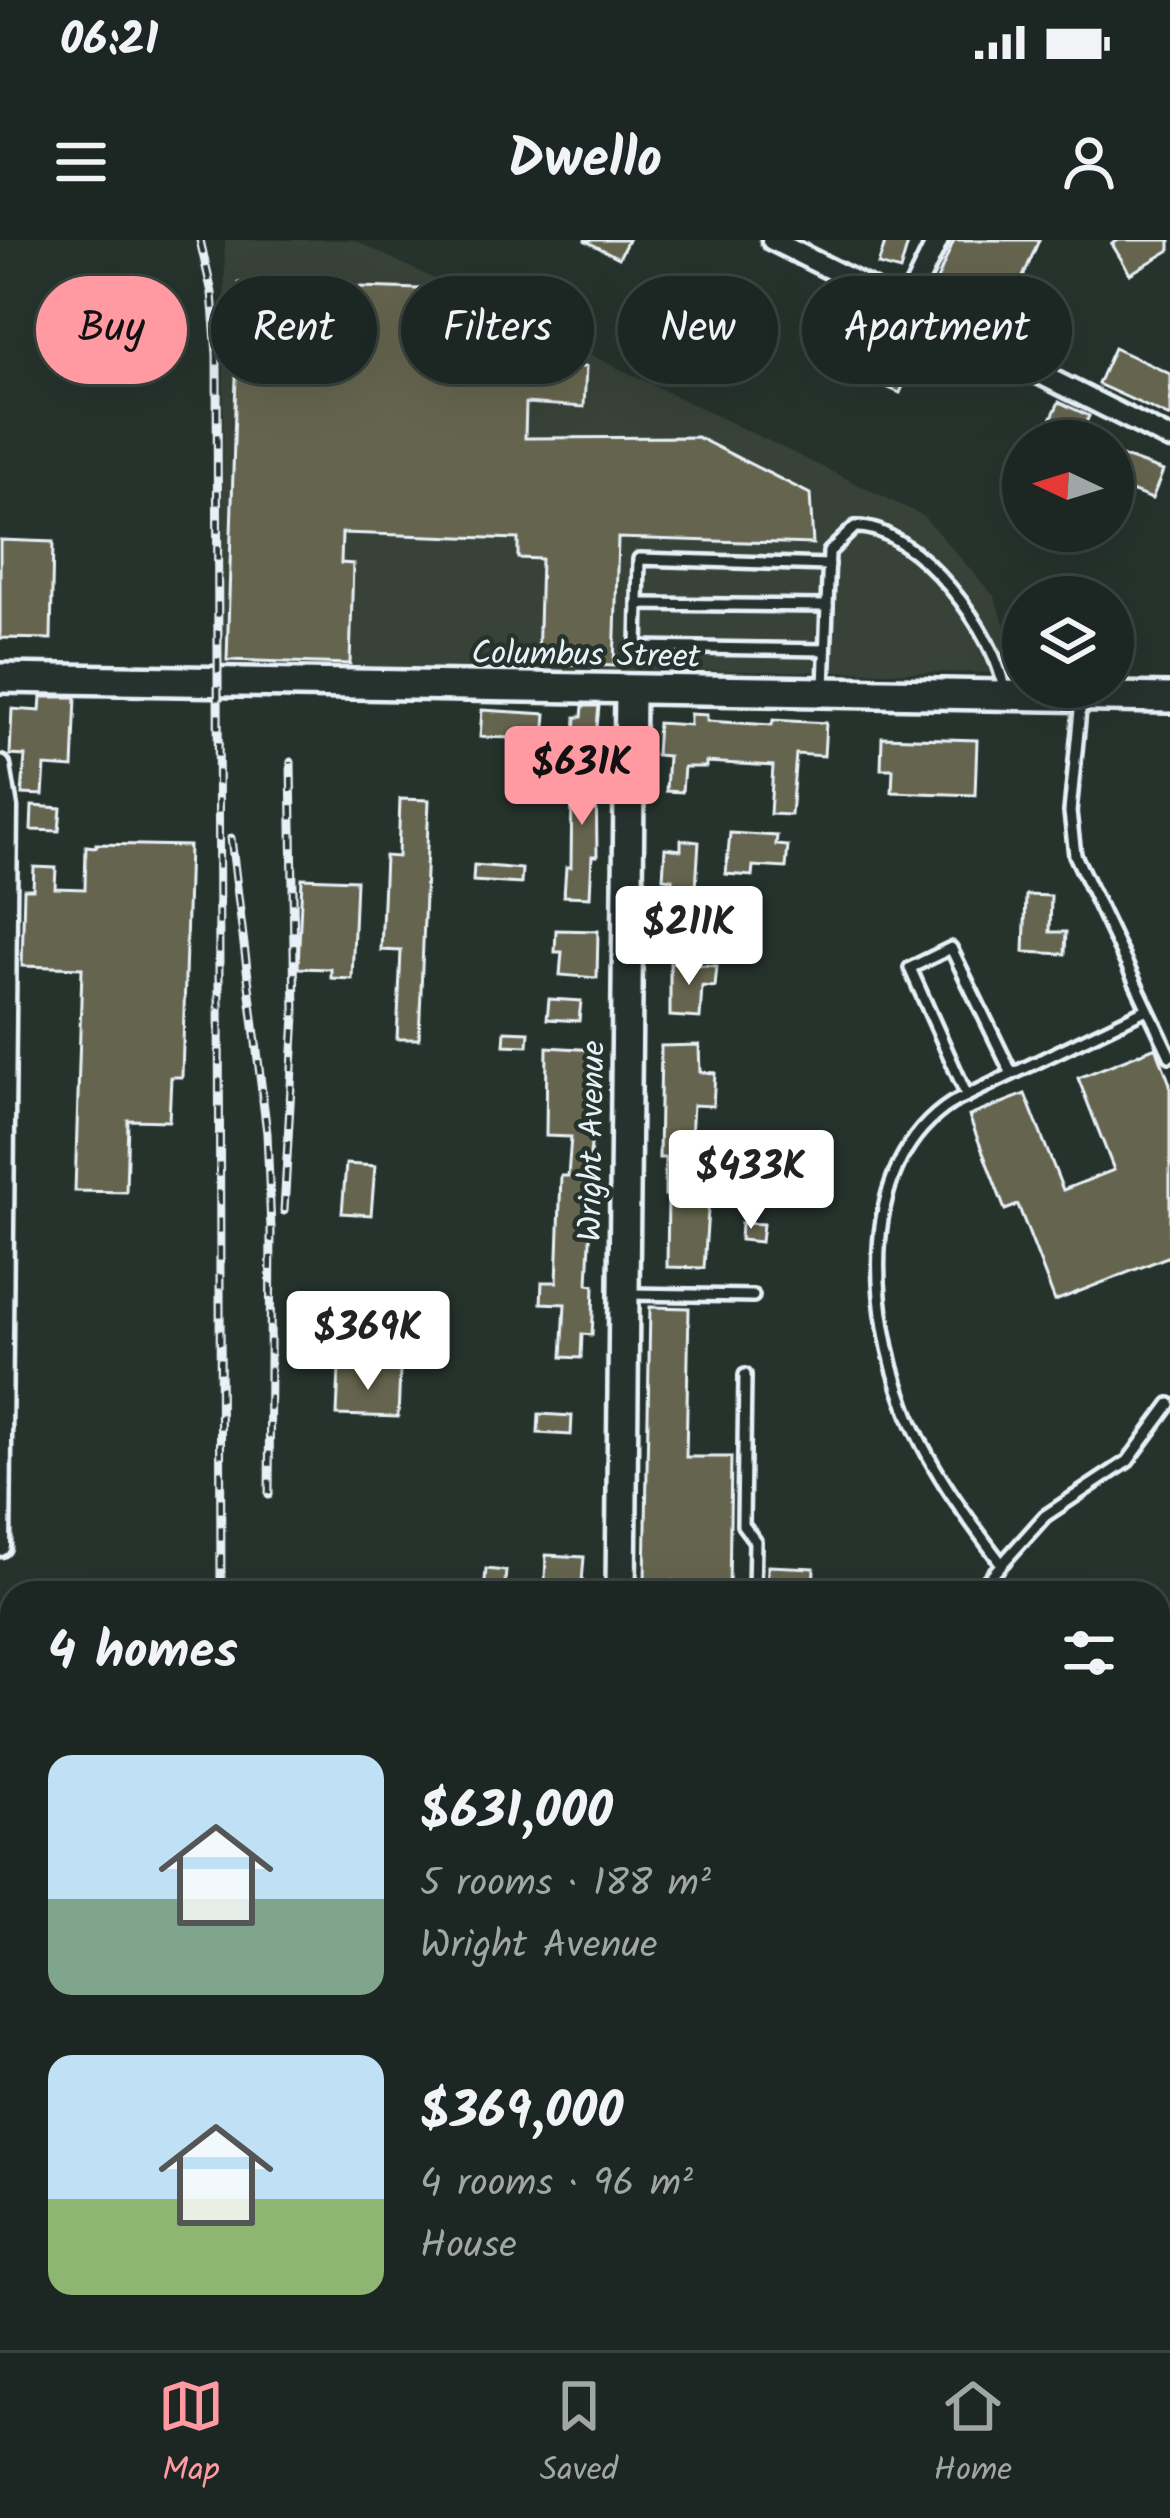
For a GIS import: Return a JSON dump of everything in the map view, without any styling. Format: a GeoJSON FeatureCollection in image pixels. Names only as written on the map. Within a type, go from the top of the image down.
{"type":"FeatureCollection","features":[{"type":"Feature","properties":{"kind":"street"},"geometry":{"type":"LineString","coordinates":[[772,240],[845,276]]}},
{"type":"Feature","properties":{"kind":"street"},"geometry":{"type":"LineString","coordinates":[[921,276],[938,240]]}},
{"type":"Feature","properties":{"kind":"street"},"geometry":{"type":"LineString","coordinates":[[1061,384],[1170,439]]}},
{"type":"Feature","properties":{"kind":"street","name":"Columbus Street"},"geometry":{"type":"LineString","coordinates":[[0,678],[1002,696]]}},
{"type":"Feature","properties":{"kind":"street","name":"Wright Avenue"},"geometry":{"type":"LineString","coordinates":[[621,1581],[630,690]]}},
{"type":"Feature","properties":{"kind":"street","name":"Columbus Street"},"geometry":{"type":"LineString","coordinates":[[1134,698],[1170,698]]}},
{"type":"Feature","properties":{"kind":"street"},"geometry":{"type":"LineString","coordinates":[[0,766],[7,829],[0,1546]]}},
{"type":"Feature","properties":{"kind":"street"},"geometry":{"type":"LineString","coordinates":[[0,1656],[0,1672]]}},
{"type":"Feature","properties":{"kind":"lane"},"geometry":{"type":"LineString","coordinates":[[824,693],[829,552],[855,527],[870,526],[905,542],[980,630],[1002,675]]}},
{"type":"Feature","properties":{"kind":"lane"},"geometry":{"type":"LineString","coordinates":[[825,650],[637,647],[639,559],[829,565]]}},
{"type":"Feature","properties":{"kind":"lane"},"geometry":{"type":"LineString","coordinates":[[638,604],[827,606]]}},
{"type":"Feature","properties":{"kind":"lane"},"geometry":{"type":"LineString","coordinates":[[1080,708],[1071,836],[1075,855],[1170,1056]]}},
{"type":"Feature","properties":{"kind":"lane"},"geometry":{"type":"LineString","coordinates":[[967,1096],[910,968],[951,948],[1012,1074]]}},
{"type":"Feature","properties":{"kind":"lane"},"geometry":{"type":"LineString","coordinates":[[1001,1563],[956,1502],[906,1410],[885,1339],[880,1308],[883,1221],[895,1170],[926,1120],[1147,1010]]}},
{"type":"Feature","properties":{"kind":"lane"},"geometry":{"type":"LineString","coordinates":[[624,1294],[753,1296]]}},
{"type":"Feature","properties":{"kind":"lane"},"geometry":{"type":"LineString","coordinates":[[745,1375],[743,1525],[754,1541],[754,1581]]}},
{"type":"Feature","properties":{"kind":"lane"},"geometry":{"type":"LineString","coordinates":[[986,1581],[1045,1516],[1128,1461],[1170,1405]]}},
{"type":"Feature","properties":{"kind":"shaded area"},"geometry":{"type":"Polygon","coordinates":[[[225,240],[354,240],[428,276],[401,276],[401,384],[594,384],[594,356],[618,368],[618,384],[651,384],[923,516],[994,596],[1002,617],[1002,673],[221,667],[224,384],[377,384],[377,276],[225,276],[225,240]]]}},
{"type":"Feature","properties":{"kind":"building"},"geometry":{"type":"Polygon","coordinates":[[[584,240],[628,240],[619,258],[584,240]]]}},
{"type":"Feature","properties":{"kind":"building"},"geometry":{"type":"Polygon","coordinates":[[[886,240],[909,240],[900,271],[878,265],[886,240]]]}},
{"type":"Feature","properties":{"kind":"building"},"geometry":{"type":"Polygon","coordinates":[[[954,240],[1039,240],[1023,276],[939,276],[954,240]]]}},
{"type":"Feature","properties":{"kind":"building"},"geometry":{"type":"Polygon","coordinates":[[[1170,240],[1170,250],[1130,274],[1112,244],[1170,240]]]}},
{"type":"Feature","properties":{"kind":"building"},"geometry":{"type":"Polygon","coordinates":[[[377,288],[401,288],[401,384],[585,384],[584,407],[526,403],[525,438],[697,437],[810,494],[813,544],[618,538],[614,666],[538,663],[541,559],[518,558],[518,539],[342,533],[341,563],[353,564],[350,664],[227,660],[236,384],[377,384],[377,288]]]}},
{"type":"Feature","properties":{"kind":"building"},"geometry":{"type":"Polygon","coordinates":[[[1114,348],[1170,374],[1170,417],[1098,384],[1114,348]]]}},
{"type":"Feature","properties":{"kind":"building"},"geometry":{"type":"Polygon","coordinates":[[[880,384],[904,384],[900,393],[880,384]]]}},
{"type":"Feature","properties":{"kind":"building"},"geometry":{"type":"Polygon","coordinates":[[[1059,402],[1089,416],[1087,420],[1051,419],[1059,402]]]}},
{"type":"Feature","properties":{"kind":"building"},"geometry":{"type":"Polygon","coordinates":[[[1134,461],[1163,471],[1152,499],[1134,492],[1134,461]]]}},
{"type":"Feature","properties":{"kind":"building"},"geometry":{"type":"Polygon","coordinates":[[[0,540],[53,542],[51,639],[0,638],[0,540]]]}},
{"type":"Feature","properties":{"kind":"building"},"geometry":{"type":"Polygon","coordinates":[[[41,697],[76,697],[73,768],[45,766],[43,795],[22,794],[25,756],[10,755],[12,709],[40,711],[41,697]]]}},
{"type":"Feature","properties":{"kind":"building"},"geometry":{"type":"Polygon","coordinates":[[[583,706],[599,706],[596,737],[575,735],[576,717],[582,717],[583,706]]]}},
{"type":"Feature","properties":{"kind":"building"},"geometry":{"type":"Polygon","coordinates":[[[482,710],[546,714],[544,739],[480,737],[482,710]]]}},
{"type":"Feature","properties":{"kind":"building"},"geometry":{"type":"Polygon","coordinates":[[[690,714],[707,715],[707,721],[826,723],[824,756],[796,754],[791,815],[770,814],[773,766],[706,762],[706,767],[684,767],[682,792],[666,791],[668,756],[656,755],[658,723],[690,725],[690,714]]]}},
{"type":"Feature","properties":{"kind":"building"},"geometry":{"type":"Polygon","coordinates":[[[882,737],[977,740],[975,795],[892,792],[893,769],[881,769],[882,737]]]}},
{"type":"Feature","properties":{"kind":"building"},"geometry":{"type":"Polygon","coordinates":[[[565,762],[596,765],[597,856],[592,856],[590,897],[564,896],[566,867],[571,867],[572,784],[563,784],[565,762]]]}},
{"type":"Feature","properties":{"kind":"building"},"geometry":{"type":"Polygon","coordinates":[[[400,799],[429,800],[419,1039],[397,1039],[401,951],[381,950],[385,856],[398,857],[400,799]]]}},
{"type":"Feature","properties":{"kind":"building"},"geometry":{"type":"Polygon","coordinates":[[[32,806],[61,808],[59,831],[31,830],[32,806]]]}},
{"type":"Feature","properties":{"kind":"building"},"geometry":{"type":"Polygon","coordinates":[[[730,833],[777,836],[776,845],[788,846],[786,868],[753,866],[752,876],[726,874],[730,833]]]}},
{"type":"Feature","properties":{"kind":"building"},"geometry":{"type":"Polygon","coordinates":[[[681,840],[699,842],[696,888],[718,889],[716,924],[670,927],[672,879],[663,878],[665,848],[681,850],[681,840]]]}},
{"type":"Feature","properties":{"kind":"building"},"geometry":{"type":"Polygon","coordinates":[[[86,846],[189,846],[182,1077],[171,1077],[169,1121],[128,1120],[126,1192],[75,1191],[82,968],[22,966],[24,889],[33,889],[34,867],[56,868],[55,888],[85,889],[86,846]]]}},
{"type":"Feature","properties":{"kind":"building"},"geometry":{"type":"Polygon","coordinates":[[[474,865],[522,869],[521,884],[473,881],[474,865]]]}},
{"type":"Feature","properties":{"kind":"building"},"geometry":{"type":"Polygon","coordinates":[[[302,878],[356,880],[352,979],[331,978],[331,969],[298,968],[302,878]]]}},
{"type":"Feature","properties":{"kind":"building"},"geometry":{"type":"Polygon","coordinates":[[[1026,895],[1051,896],[1050,932],[1066,932],[1065,954],[1024,952],[1026,895]]]}},
{"type":"Feature","properties":{"kind":"building"},"geometry":{"type":"Polygon","coordinates":[[[556,930],[598,931],[597,978],[560,975],[562,952],[555,952],[556,930]]]}},
{"type":"Feature","properties":{"kind":"building"},"geometry":{"type":"Polygon","coordinates":[[[670,963],[717,966],[715,987],[702,986],[700,1018],[670,1016],[670,963]]]}},
{"type":"Feature","properties":{"kind":"building"},"geometry":{"type":"Polygon","coordinates":[[[549,999],[581,1001],[579,1021],[547,1019],[549,999]]]}},
{"type":"Feature","properties":{"kind":"building"},"geometry":{"type":"Polygon","coordinates":[[[505,1031],[529,1032],[528,1046],[504,1045],[505,1031]]]}},
{"type":"Feature","properties":{"kind":"building"},"geometry":{"type":"Polygon","coordinates":[[[699,1045],[700,1072],[715,1073],[713,1106],[693,1105],[691,1137],[699,1137],[699,1166],[704,1171],[746,1173],[744,1199],[709,1196],[704,1268],[667,1267],[668,1195],[665,1158],[659,1158],[661,1046],[699,1045]]]}},
{"type":"Feature","properties":{"kind":"building"},"geometry":{"type":"Polygon","coordinates":[[[547,1047],[595,1050],[588,1178],[593,1178],[588,1284],[594,1285],[593,1316],[592,1335],[582,1334],[581,1358],[562,1357],[565,1304],[541,1303],[542,1282],[557,1282],[561,1176],[568,1176],[571,1137],[546,1136],[547,1047]]]}},
{"type":"Feature","properties":{"kind":"building"},"geometry":{"type":"Polygon","coordinates":[[[1156,1047],[1170,1084],[1170,1256],[1055,1301],[1018,1205],[1005,1210],[969,1116],[1025,1094],[1063,1190],[1114,1170],[1078,1078],[1156,1047]]]}},
{"type":"Feature","properties":{"kind":"building"},"geometry":{"type":"Polygon","coordinates":[[[768,1144],[789,1146],[788,1167],[767,1165],[768,1144]]]}},
{"type":"Feature","properties":{"kind":"building"},"geometry":{"type":"Polygon","coordinates":[[[346,1164],[375,1166],[371,1215],[342,1213],[346,1164]]]}},
{"type":"Feature","properties":{"kind":"building"},"geometry":{"type":"Polygon","coordinates":[[[741,1223],[763,1224],[761,1242],[740,1240],[741,1223]]]}},
{"type":"Feature","properties":{"kind":"building"},"geometry":{"type":"Polygon","coordinates":[[[650,1307],[689,1308],[686,1457],[731,1457],[729,1581],[645,1580],[650,1307]]]}},
{"type":"Feature","properties":{"kind":"building"},"geometry":{"type":"Polygon","coordinates":[[[339,1368],[400,1371],[398,1417],[337,1415],[339,1368]]]}},
{"type":"Feature","properties":{"kind":"building"},"geometry":{"type":"Polygon","coordinates":[[[539,1414],[572,1416],[571,1435],[538,1433],[539,1414]]]}},
{"type":"Feature","properties":{"kind":"building"},"geometry":{"type":"Polygon","coordinates":[[[546,1555],[584,1557],[582,1581],[545,1580],[546,1555]]]}},
{"type":"Feature","properties":{"kind":"building"},"geometry":{"type":"Polygon","coordinates":[[[768,1566],[814,1568],[813,1581],[767,1581],[768,1566]]]}},
{"type":"Feature","properties":{"kind":"building"},"geometry":{"type":"Polygon","coordinates":[[[486,1569],[506,1571],[505,1581],[485,1581],[486,1569]]]}},
{"type":"Feature","properties":{"kind":"railway"},"geometry":{"type":"LineString","coordinates":[[200,240],[212,293],[217,355],[221,1581]]}},
{"type":"Feature","properties":{"kind":"railway"},"geometry":{"type":"LineString","coordinates":[[284,1211],[295,1015],[291,762]]}},
{"type":"Feature","properties":{"kind":"railway"},"geometry":{"type":"LineString","coordinates":[[231,838],[267,1133],[269,1495]]}}]}
